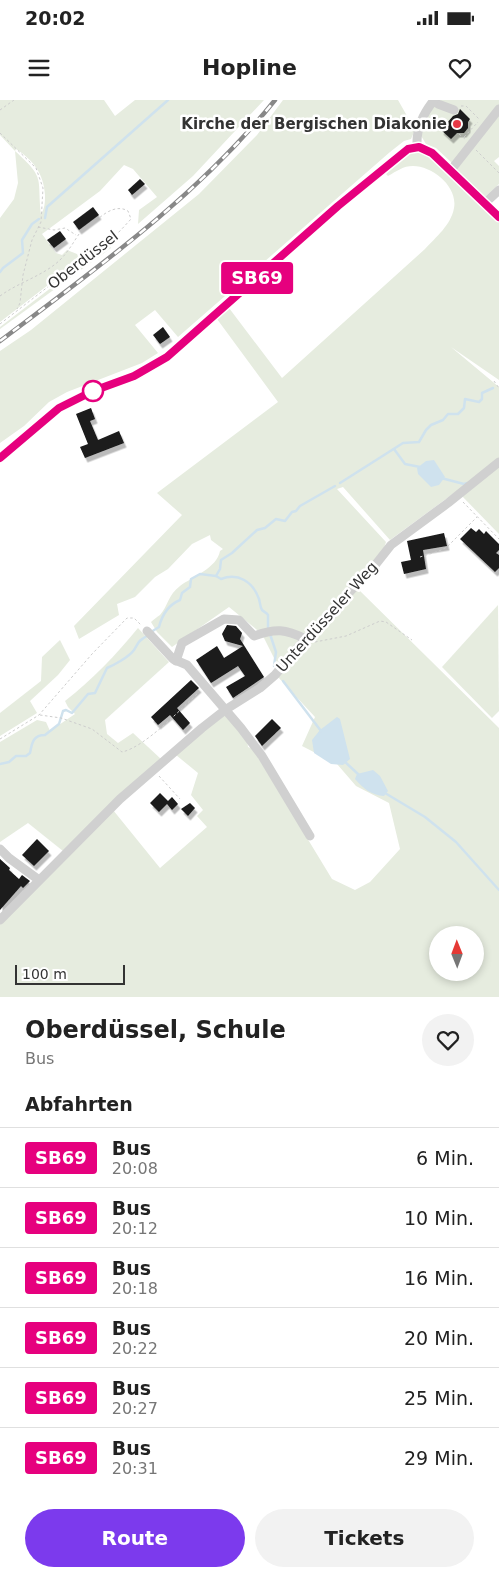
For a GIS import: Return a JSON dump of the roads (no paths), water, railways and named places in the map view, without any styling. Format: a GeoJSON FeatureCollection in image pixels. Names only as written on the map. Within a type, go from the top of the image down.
{"type":"FeatureCollection","features":[{"type":"Feature","properties":{"kind":"street"},"geometry":{"type":"LineString","coordinates":[[425,100],[426,111]]}},
{"type":"Feature","properties":{"kind":"street"},"geometry":{"type":"LineString","coordinates":[[417,143],[418,130],[426,111],[434,100],[438,104],[454,110]]}},
{"type":"Feature","properties":{"kind":"street"},"geometry":{"type":"LineString","coordinates":[[451,170],[499,109]]}},
{"type":"Feature","properties":{"kind":"street"},"geometry":{"type":"LineString","coordinates":[[417,143],[451,170],[499,217]]}},
{"type":"Feature","properties":{"kind":"street"},"geometry":{"type":"LineString","coordinates":[[0,458],[59,408],[93,391],[134,376],[167,357],[386,164],[417,143]]}},
{"type":"Feature","properties":{"kind":"street"},"geometry":{"type":"LineString","coordinates":[[484,203],[499,190]]}},
{"type":"Feature","properties":{"kind":"street","name":"Unterdüsseler Weg"},"geometry":{"type":"LineString","coordinates":[[0,920],[120,799],[225,710],[260,688],[274,675],[376,564],[391,545],[499,462]]}},
{"type":"Feature","properties":{"kind":"street"},"geometry":{"type":"LineString","coordinates":[[176,661],[182,643],[224,619],[239,620],[254,636],[280,629],[289,631],[303,642]]}},
{"type":"Feature","properties":{"kind":"street"},"geometry":{"type":"LineString","coordinates":[[149,634],[176,661],[187,665],[241,728],[262,756],[310,836]]}},
{"type":"Feature","properties":{"kind":"street"},"geometry":{"type":"LineString","coordinates":[[0,849],[39,880]]}},
{"type":"Feature","properties":{"kind":"water"},"geometry":{"type":"Polygon","coordinates":[[[434,460],[445,477],[439,485],[431,487],[418,474],[417,468],[426,461],[434,460]]]}},
{"type":"Feature","properties":{"kind":"water"},"geometry":{"type":"Polygon","coordinates":[[[337,717],[340,719],[350,759],[343,765],[331,764],[314,753],[312,740],[320,730],[337,717]]]}},
{"type":"Feature","properties":{"kind":"water"},"geometry":{"type":"Polygon","coordinates":[[[373,770],[380,776],[388,791],[384,796],[368,791],[355,779],[357,774],[373,770]]]}},
{"type":"Feature","properties":{"kind":"waterway"},"geometry":{"type":"LineString","coordinates":[[45,218],[47,207],[168,100]]}},
{"type":"Feature","properties":{"kind":"waterway"},"geometry":{"type":"LineString","coordinates":[[0,272],[23,253],[22,240],[32,224],[39,219]]}},
{"type":"Feature","properties":{"kind":"waterway"},"geometry":{"type":"LineString","coordinates":[[340,483],[403,443],[419,442],[431,425],[443,420],[448,414],[458,414],[464,408],[465,399],[479,402],[482,399],[482,393],[493,388]]}},
{"type":"Feature","properties":{"kind":"waterway"},"geometry":{"type":"LineString","coordinates":[[394,449],[405,464],[420,467]]}},
{"type":"Feature","properties":{"kind":"waterway"},"geometry":{"type":"LineString","coordinates":[[441,478],[466,483]]}},
{"type":"Feature","properties":{"kind":"waterway"},"geometry":{"type":"LineString","coordinates":[[151,632],[159,627],[166,611],[180,600],[182,593],[190,587],[191,579],[200,574],[216,576],[220,569],[221,560],[232,553],[257,530],[265,528],[276,519],[285,521],[300,506],[335,486]]}},
{"type":"Feature","properties":{"kind":"waterway"},"geometry":{"type":"LineString","coordinates":[[216,576],[221,579],[227,577],[239,578],[249,583],[259,599],[262,610],[268,615],[268,627]]}},
{"type":"Feature","properties":{"kind":"waterway"},"geometry":{"type":"LineString","coordinates":[[270,634],[276,652],[274,666]]}},
{"type":"Feature","properties":{"kind":"waterway"},"geometry":{"type":"LineString","coordinates":[[0,764],[9,762],[16,756],[26,756],[30,753],[32,743],[36,738],[45,735],[59,724],[63,711],[66,710],[72,713],[88,694],[95,693],[107,668],[129,655],[140,641],[147,636]]}},
{"type":"Feature","properties":{"kind":"waterway"},"geometry":{"type":"LineString","coordinates":[[283,681],[321,731]]}},
{"type":"Feature","properties":{"kind":"waterway"},"geometry":{"type":"LineString","coordinates":[[344,761],[358,774]]}},
{"type":"Feature","properties":{"kind":"waterway"},"geometry":{"type":"LineString","coordinates":[[385,793],[425,817],[456,842],[499,890]]}},
{"type":"Feature","properties":{"kind":"railway"},"geometry":{"type":"LineString","coordinates":[[0,341],[110,258],[180,199],[245,135],[275,100]]}},
{"type":"Feature","properties":{"kind":"place","name":"Kirche der Bergischen Diakonie"},"geometry":{"type":"Point","coordinates":[457,124]}}]}
